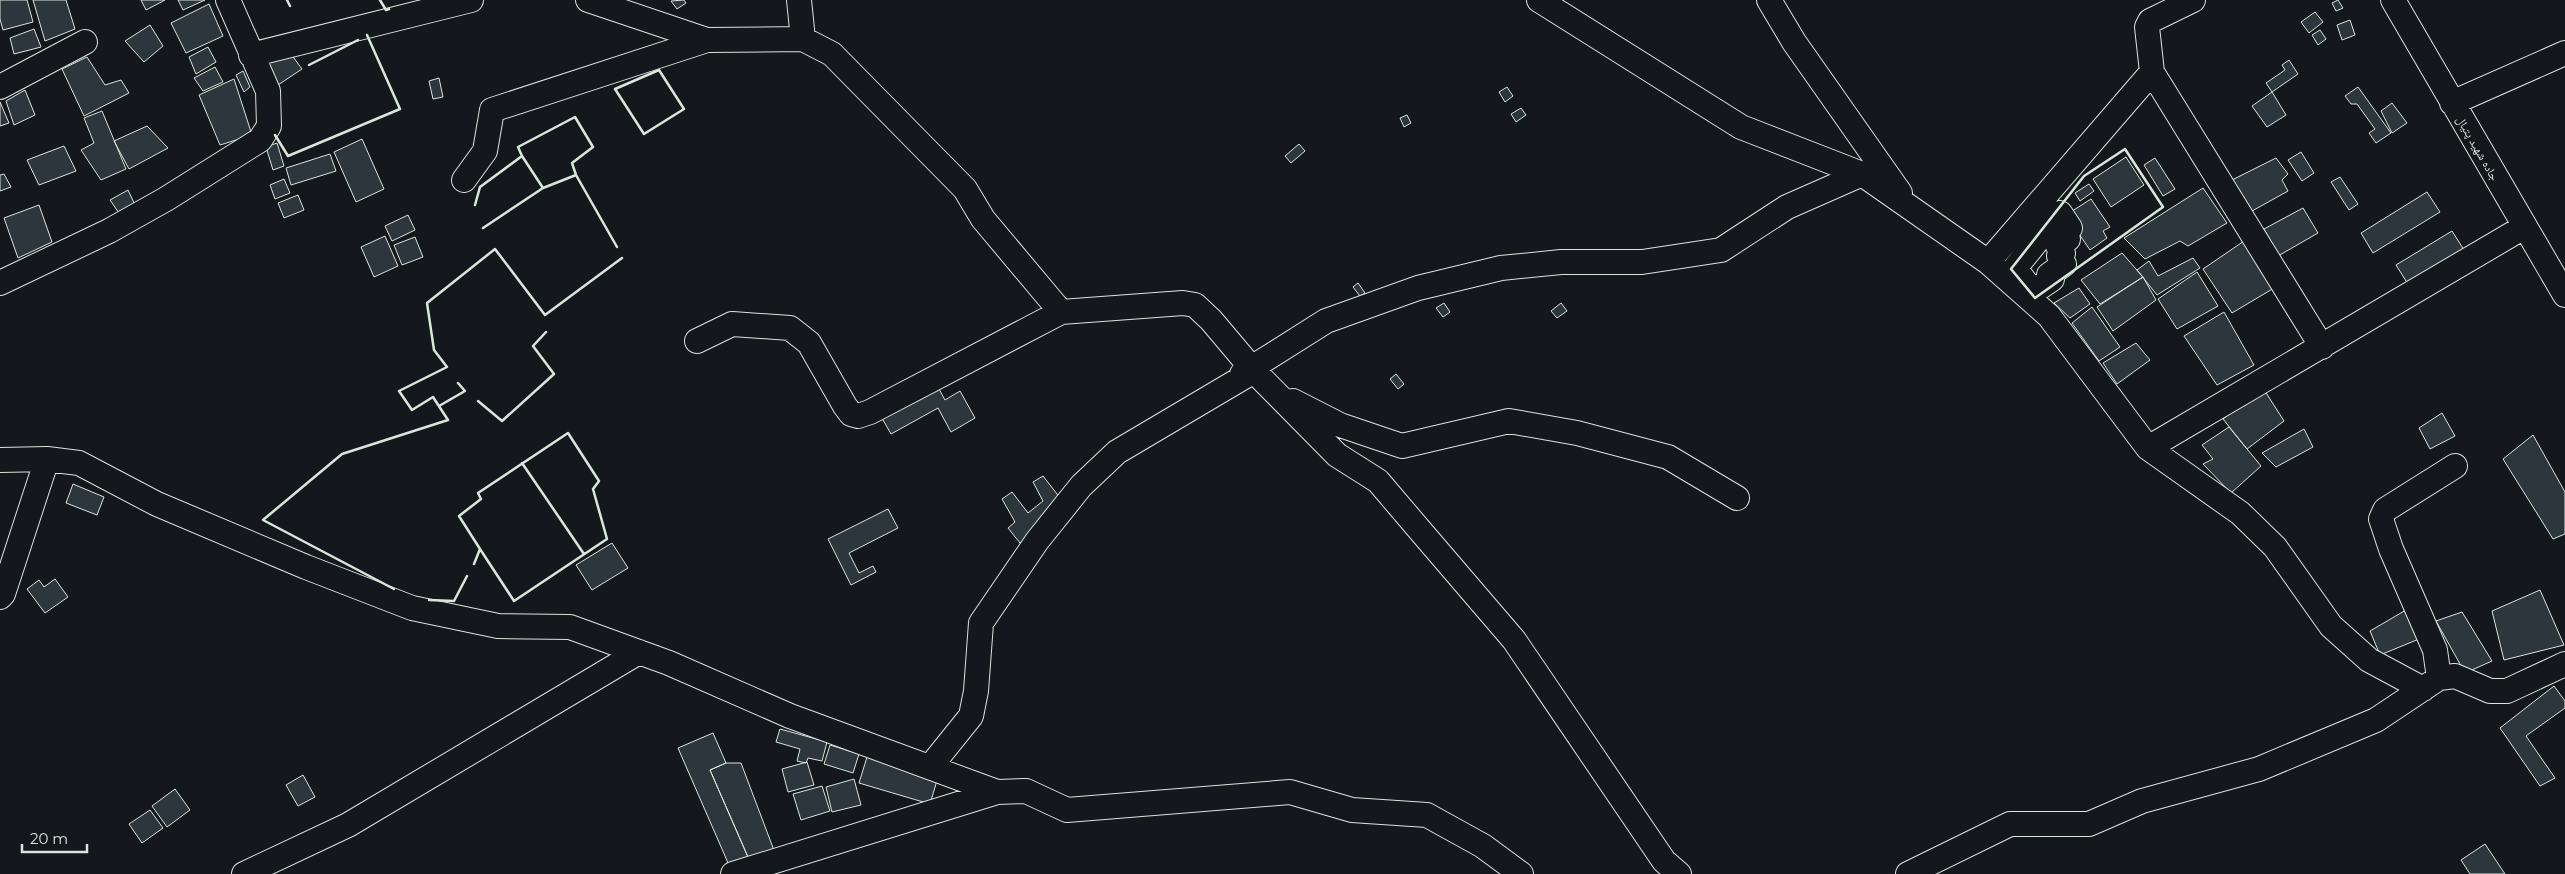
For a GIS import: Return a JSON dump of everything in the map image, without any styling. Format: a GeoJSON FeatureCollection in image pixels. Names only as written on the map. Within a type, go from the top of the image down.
{"type":"FeatureCollection","features":[{"type":"Feature","properties":{"kind":"street"},"geometry":{"type":"LineString","coordinates":[[0,283],[109,231],[166,199],[260,140],[269,126],[268,91],[228,0]]}},
{"type":"Feature","properties":{"kind":"street"},"geometry":{"type":"LineString","coordinates":[[251,55],[471,0]]}},
{"type":"Feature","properties":{"kind":"street"},"geometry":{"type":"LineString","coordinates":[[588,0],[707,40]]}},
{"type":"Feature","properties":{"kind":"street"},"geometry":{"type":"LineString","coordinates":[[799,0],[803,39]]}},
{"type":"Feature","properties":{"kind":"street"},"geometry":{"type":"LineString","coordinates":[[1539,0],[1741,127],[1862,174],[1988,262],[2049,316],[2148,448],[2240,513],[2275,547],[2330,626],[2370,660],[2431,683]]}},
{"type":"Feature","properties":{"kind":"street"},"geometry":{"type":"LineString","coordinates":[[1770,0],[1794,42],[1909,207]]}},
{"type":"Feature","properties":{"kind":"street"},"geometry":{"type":"LineString","coordinates":[[2193,0],[2150,21],[2147,27],[2152,72],[2322,347]]}},
{"type":"Feature","properties":{"kind":"street","name":"جاده شهید پتیال"},"geometry":{"type":"LineString","coordinates":[[2393,0],[2524,227],[2565,294]]}},
{"type":"Feature","properties":{"kind":"street"},"geometry":{"type":"LineString","coordinates":[[464,180],[485,151],[492,110],[707,40],[803,39],[832,54],[965,188],[983,219],[1061,312]]}},
{"type":"Feature","properties":{"kind":"street"},"geometry":{"type":"LineString","coordinates":[[0,87],[85,42]]}},
{"type":"Feature","properties":{"kind":"street"},"geometry":{"type":"LineString","coordinates":[[2452,103],[2565,53]]}},
{"type":"Feature","properties":{"kind":"street"},"geometry":{"type":"LineString","coordinates":[[1988,262],[2152,72]]}},
{"type":"Feature","properties":{"kind":"street"},"geometry":{"type":"LineString","coordinates":[[1737,498],[1668,457],[1577,433],[1509,422],[1444,435],[1402,446],[1340,425],[1242,374],[1326,320],[1418,288],[1502,268],[1561,262],[1642,262],[1721,250],[1787,207],[1862,174]]}},
{"type":"Feature","properties":{"kind":"street"},"geometry":{"type":"LineString","coordinates":[[2148,448],[2524,227]]}},
{"type":"Feature","properties":{"kind":"street"},"geometry":{"type":"LineString","coordinates":[[697,342],[732,324],[790,328],[809,343],[851,414],[858,416],[870,412],[1061,312],[1183,303],[1195,305],[1238,350],[1254,371],[1337,455],[1378,481],[1514,640],[1664,862],[1679,874]]}},
{"type":"Feature","properties":{"kind":"street"},"geometry":{"type":"LineString","coordinates":[[930,767],[971,716],[976,691],[981,624],[1037,541],[1081,486],[1117,452],[1254,371]]}},
{"type":"Feature","properties":{"kind":"street"},"geometry":{"type":"LineString","coordinates":[[0,460],[47,459],[79,463],[157,504],[306,567],[412,608],[498,626],[570,627],[669,663],[790,716],[997,792]]}},
{"type":"Feature","properties":{"kind":"street"},"geometry":{"type":"LineString","coordinates":[[0,597],[3,594],[47,459]]}},
{"type":"Feature","properties":{"kind":"street"},"geometry":{"type":"LineString","coordinates":[[2431,683],[2435,650],[2391,549],[2381,519],[2385,510],[2455,466]]}},
{"type":"Feature","properties":{"kind":"street"},"geometry":{"type":"LineString","coordinates":[[244,874],[348,825],[639,652]]}},
{"type":"Feature","properties":{"kind":"street"},"geometry":{"type":"LineString","coordinates":[[1908,874],[2010,824],[2089,824],[2142,802],[2259,769],[2376,720],[2431,683],[2455,676],[2490,691],[2507,691],[2565,664]]}},
{"type":"Feature","properties":{"kind":"street"},"geometry":{"type":"LineString","coordinates":[[733,874],[997,792],[1026,791],[1067,810],[1290,792],[1352,810],[1428,815],[1483,846],[1521,874]]}},
{"type":"Feature","properties":{"kind":"building"},"geometry":{"type":"Polygon","coordinates":[[[0,0],[27,0],[33,22],[3,30],[0,19],[0,0]]]}},
{"type":"Feature","properties":{"kind":"building"},"geometry":{"type":"Polygon","coordinates":[[[33,0],[66,0],[75,29],[45,41],[33,0]]]}},
{"type":"Feature","properties":{"kind":"building"},"geometry":{"type":"Polygon","coordinates":[[[141,0],[165,0],[146,10],[141,0]]]}},
{"type":"Feature","properties":{"kind":"building"},"geometry":{"type":"Polygon","coordinates":[[[178,0],[205,0],[183,10],[178,0]]]}},
{"type":"Feature","properties":{"kind":"building"},"geometry":{"type":"Polygon","coordinates":[[[684,0],[686,3],[677,9],[671,1],[684,0]]]}},
{"type":"Feature","properties":{"kind":"building"},"geometry":{"type":"Polygon","coordinates":[[[2338,0],[2343,8],[2336,11],[2332,3],[2338,0]]]}},
{"type":"Feature","properties":{"kind":"building"},"geometry":{"type":"Polygon","coordinates":[[[209,4],[223,36],[186,53],[171,23],[209,4]]]}},
{"type":"Feature","properties":{"kind":"building"},"geometry":{"type":"Polygon","coordinates":[[[2315,12],[2323,22],[2309,33],[2301,22],[2315,12]]]}},
{"type":"Feature","properties":{"kind":"building"},"geometry":{"type":"Polygon","coordinates":[[[2350,20],[2355,35],[2342,40],[2337,25],[2350,20]]]}},
{"type":"Feature","properties":{"kind":"building"},"geometry":{"type":"Polygon","coordinates":[[[150,25],[163,46],[144,62],[125,41],[150,25]]]}},
{"type":"Feature","properties":{"kind":"building"},"geometry":{"type":"Polygon","coordinates":[[[34,29],[41,47],[14,54],[10,38],[34,29]]]}},
{"type":"Feature","properties":{"kind":"building"},"geometry":{"type":"Polygon","coordinates":[[[2320,30],[2326,39],[2318,45],[2312,35],[2320,30]]]}},
{"type":"Feature","properties":{"kind":"building"},"geometry":{"type":"Polygon","coordinates":[[[208,47],[216,62],[196,74],[189,57],[208,47]]]}},
{"type":"Feature","properties":{"kind":"building"},"geometry":{"type":"Polygon","coordinates":[[[288,50],[302,69],[275,87],[262,63],[288,50]]]}},
{"type":"Feature","properties":{"kind":"building"},"geometry":{"type":"Polygon","coordinates":[[[87,57],[105,85],[121,80],[129,93],[84,116],[62,69],[87,57]]]}},
{"type":"Feature","properties":{"kind":"building"},"geometry":{"type":"Polygon","coordinates":[[[2289,60],[2298,74],[2272,92],[2266,83],[2285,70],[2282,65],[2289,60]]]}},
{"type":"Feature","properties":{"kind":"building"},"geometry":{"type":"Polygon","coordinates":[[[215,67],[223,82],[203,91],[194,78],[215,67]]]}},
{"type":"Feature","properties":{"kind":"building"},"geometry":{"type":"Polygon","coordinates":[[[243,71],[250,87],[244,92],[236,75],[243,71]]]}},
{"type":"Feature","properties":{"kind":"building"},"geometry":{"type":"Polygon","coordinates":[[[439,78],[443,97],[433,99],[429,81],[439,78]]]}},
{"type":"Feature","properties":{"kind":"building"},"geometry":{"type":"Polygon","coordinates":[[[234,79],[252,135],[220,145],[199,95],[234,79]]]}},
{"type":"Feature","properties":{"kind":"building"},"geometry":{"type":"Polygon","coordinates":[[[1507,87],[1513,96],[1505,102],[1499,92],[1507,87]]]}},
{"type":"Feature","properties":{"kind":"building"},"geometry":{"type":"Polygon","coordinates":[[[2358,87],[2391,133],[2376,143],[2369,133],[2375,129],[2357,104],[2351,104],[2345,96],[2358,87]]]}},
{"type":"Feature","properties":{"kind":"building"},"geometry":{"type":"Polygon","coordinates":[[[25,90],[35,115],[14,125],[6,101],[25,90]]]}},
{"type":"Feature","properties":{"kind":"building"},"geometry":{"type":"Polygon","coordinates":[[[2272,92],[2286,115],[2267,127],[2252,106],[2272,92]]]}},
{"type":"Feature","properties":{"kind":"building"},"geometry":{"type":"Polygon","coordinates":[[[0,102],[9,123],[0,126],[0,102]]]}},
{"type":"Feature","properties":{"kind":"building"},"geometry":{"type":"Polygon","coordinates":[[[2392,103],[2407,123],[2392,133],[2381,111],[2392,103]]]}},
{"type":"Feature","properties":{"kind":"building"},"geometry":{"type":"Polygon","coordinates":[[[1521,108],[1526,115],[1516,122],[1511,114],[1521,108]]]}},
{"type":"Feature","properties":{"kind":"building"},"geometry":{"type":"Polygon","coordinates":[[[102,111],[126,169],[101,180],[81,150],[94,143],[84,118],[102,111]]]}},
{"type":"Feature","properties":{"kind":"building"},"geometry":{"type":"Polygon","coordinates":[[[1407,115],[1411,123],[1404,127],[1400,118],[1407,115]]]}},
{"type":"Feature","properties":{"kind":"building"},"geometry":{"type":"Polygon","coordinates":[[[147,126],[168,148],[129,169],[114,141],[147,126]]]}},
{"type":"Feature","properties":{"kind":"building"},"geometry":{"type":"Polygon","coordinates":[[[362,139],[384,189],[356,202],[334,152],[362,139]]]}},
{"type":"Feature","properties":{"kind":"building"},"geometry":{"type":"Polygon","coordinates":[[[277,143],[284,166],[273,170],[266,147],[277,143]]]}},
{"type":"Feature","properties":{"kind":"building"},"geometry":{"type":"Polygon","coordinates":[[[1299,144],[1305,151],[1291,163],[1285,156],[1299,144]]]}},
{"type":"Feature","properties":{"kind":"building"},"geometry":{"type":"Polygon","coordinates":[[[64,146],[76,171],[39,185],[27,160],[64,146]]]}},
{"type":"Feature","properties":{"kind":"building"},"geometry":{"type":"Polygon","coordinates":[[[2301,152],[2314,173],[2302,181],[2288,160],[2301,152]]]}},
{"type":"Feature","properties":{"kind":"building"},"geometry":{"type":"Polygon","coordinates":[[[330,154],[336,171],[291,185],[286,168],[330,154]]]}},
{"type":"Feature","properties":{"kind":"building"},"geometry":{"type":"Polygon","coordinates":[[[2126,157],[2144,185],[2111,207],[2093,179],[2126,157]]]}},
{"type":"Feature","properties":{"kind":"building"},"geometry":{"type":"Polygon","coordinates":[[[2155,158],[2175,189],[2163,196],[2144,165],[2155,158]]]}},
{"type":"Feature","properties":{"kind":"building"},"geometry":{"type":"Polygon","coordinates":[[[2276,158],[2288,174],[2282,180],[2288,191],[2252,211],[2232,180],[2276,158]]]}},
{"type":"Feature","properties":{"kind":"building"},"geometry":{"type":"Polygon","coordinates":[[[4,174],[11,187],[0,191],[0,175],[4,174]]]}},
{"type":"Feature","properties":{"kind":"building"},"geometry":{"type":"Polygon","coordinates":[[[2340,177],[2358,204],[2349,210],[2331,182],[2340,177]]]}},
{"type":"Feature","properties":{"kind":"building"},"geometry":{"type":"Polygon","coordinates":[[[284,179],[290,193],[275,199],[270,185],[284,179]]]}},
{"type":"Feature","properties":{"kind":"building"},"geometry":{"type":"Polygon","coordinates":[[[2089,184],[2094,191],[2080,201],[2075,193],[2089,184]]]}},
{"type":"Feature","properties":{"kind":"building"},"geometry":{"type":"Polygon","coordinates":[[[2203,188],[2227,223],[2188,246],[2180,241],[2145,259],[2124,238],[2203,188]]]}},
{"type":"Feature","properties":{"kind":"building"},"geometry":{"type":"Polygon","coordinates":[[[128,190],[136,207],[121,216],[110,200],[128,190]]]}},
{"type":"Feature","properties":{"kind":"building"},"geometry":{"type":"Polygon","coordinates":[[[2427,192],[2440,212],[2373,253],[2361,233],[2427,192]]]}},
{"type":"Feature","properties":{"kind":"building"},"geometry":{"type":"Polygon","coordinates":[[[298,195],[304,210],[284,218],[278,203],[298,195]]]}},
{"type":"Feature","properties":{"kind":"building"},"geometry":{"type":"Polygon","coordinates":[[[2091,199],[2110,227],[2103,231],[2107,238],[2090,250],[2066,215],[2091,199]]]}},
{"type":"Feature","properties":{"kind":"building"},"geometry":{"type":"Polygon","coordinates":[[[39,205],[52,242],[18,258],[4,218],[39,205]]]}},
{"type":"Feature","properties":{"kind":"building"},"geometry":{"type":"Polygon","coordinates":[[[2303,208],[2318,233],[2278,256],[2264,229],[2303,208]]]}},
{"type":"Feature","properties":{"kind":"building"},"geometry":{"type":"Polygon","coordinates":[[[408,215],[415,230],[392,241],[385,226],[408,215]]]}},
{"type":"Feature","properties":{"kind":"building"},"geometry":{"type":"Polygon","coordinates":[[[2452,231],[2464,250],[2408,284],[2396,265],[2452,231]]]}},
{"type":"Feature","properties":{"kind":"building"},"geometry":{"type":"Polygon","coordinates":[[[385,236],[398,266],[374,277],[361,247],[385,236]]]}},
{"type":"Feature","properties":{"kind":"building"},"geometry":{"type":"Polygon","coordinates":[[[415,237],[423,257],[402,265],[394,245],[415,237]]]}},
{"type":"Feature","properties":{"kind":"building"},"geometry":{"type":"Polygon","coordinates":[[[2247,239],[2274,288],[2232,313],[2203,269],[2247,239]]]}},
{"type":"Feature","properties":{"kind":"building"},"geometry":{"type":"Polygon","coordinates":[[[2122,253],[2143,277],[2100,304],[2081,280],[2122,253]]]}},
{"type":"Feature","properties":{"kind":"building"},"geometry":{"type":"Polygon","coordinates":[[[2193,258],[2200,268],[2157,295],[2137,270],[2149,261],[2158,276],[2193,258]]]}},
{"type":"Feature","properties":{"kind":"building"},"geometry":{"type":"Polygon","coordinates":[[[2197,272],[2218,306],[2177,329],[2158,299],[2197,272]]]}},
{"type":"Feature","properties":{"kind":"building"},"geometry":{"type":"Polygon","coordinates":[[[2143,277],[2156,300],[2113,331],[2097,307],[2143,277]]]}},
{"type":"Feature","properties":{"kind":"building"},"geometry":{"type":"Polygon","coordinates":[[[1358,283],[1365,293],[1360,296],[1353,287],[1358,283]]]}},
{"type":"Feature","properties":{"kind":"building"},"geometry":{"type":"Polygon","coordinates":[[[2079,288],[2090,304],[2070,318],[2054,303],[2079,288]]]}},
{"type":"Feature","properties":{"kind":"building"},"geometry":{"type":"Polygon","coordinates":[[[1444,303],[1450,312],[1443,317],[1436,308],[1444,303]]]}},
{"type":"Feature","properties":{"kind":"building"},"geometry":{"type":"Polygon","coordinates":[[[1561,303],[1567,311],[1557,318],[1551,311],[1561,303]]]}},
{"type":"Feature","properties":{"kind":"building"},"geometry":{"type":"Polygon","coordinates":[[[2092,307],[2120,347],[2099,361],[2072,323],[2092,307]]]}},
{"type":"Feature","properties":{"kind":"building"},"geometry":{"type":"Polygon","coordinates":[[[2224,312],[2254,365],[2217,385],[2184,336],[2224,312]]]}},
{"type":"Feature","properties":{"kind":"building"},"geometry":{"type":"Polygon","coordinates":[[[2136,343],[2150,360],[2117,384],[2103,363],[2136,343]]]}},
{"type":"Feature","properties":{"kind":"building"},"geometry":{"type":"Polygon","coordinates":[[[1396,374],[1404,384],[1398,389],[1390,379],[1396,374]]]}},
{"type":"Feature","properties":{"kind":"building"},"geometry":{"type":"Polygon","coordinates":[[[934,380],[945,400],[960,391],[975,418],[951,432],[938,408],[891,434],[878,411],[934,380]]]}},
{"type":"Feature","properties":{"kind":"building"},"geometry":{"type":"Polygon","coordinates":[[[2263,388],[2284,421],[2247,449],[2223,419],[2263,388]]]}},
{"type":"Feature","properties":{"kind":"building"},"geometry":{"type":"Polygon","coordinates":[[[2442,413],[2455,436],[2430,449],[2419,428],[2442,413]]]}},
{"type":"Feature","properties":{"kind":"building"},"geometry":{"type":"Polygon","coordinates":[[[2229,427],[2261,466],[2231,493],[2203,464],[2213,459],[2202,445],[2229,427]]]}},
{"type":"Feature","properties":{"kind":"building"},"geometry":{"type":"Polygon","coordinates":[[[2304,429],[2313,447],[2276,467],[2262,453],[2304,429]]]}},
{"type":"Feature","properties":{"kind":"building"},"geometry":{"type":"Polygon","coordinates":[[[2533,435],[2565,492],[2565,534],[2553,539],[2503,459],[2533,435]]]}},
{"type":"Feature","properties":{"kind":"building"},"geometry":{"type":"Polygon","coordinates":[[[1043,476],[1064,503],[1020,543],[1008,528],[1015,522],[1002,499],[1012,492],[1028,513],[1043,501],[1033,482],[1043,476]]]}},
{"type":"Feature","properties":{"kind":"building"},"geometry":{"type":"Polygon","coordinates":[[[73,484],[104,497],[97,515],[66,503],[73,484]]]}},
{"type":"Feature","properties":{"kind":"building"},"geometry":{"type":"Polygon","coordinates":[[[888,509],[898,528],[849,553],[859,573],[873,566],[876,572],[851,585],[828,539],[888,509]]]}},
{"type":"Feature","properties":{"kind":"building"},"geometry":{"type":"Polygon","coordinates":[[[612,543],[628,568],[592,590],[576,565],[612,543]]]}},
{"type":"Feature","properties":{"kind":"building"},"geometry":{"type":"Polygon","coordinates":[[[55,579],[68,597],[45,613],[27,589],[39,580],[44,587],[55,579]]]}},
{"type":"Feature","properties":{"kind":"building"},"geometry":{"type":"Polygon","coordinates":[[[2540,590],[2564,645],[2504,660],[2492,611],[2540,590]]]}},
{"type":"Feature","properties":{"kind":"building"},"geometry":{"type":"Polygon","coordinates":[[[2406,610],[2419,639],[2380,655],[2370,631],[2406,610]]]}},
{"type":"Feature","properties":{"kind":"building"},"geometry":{"type":"Polygon","coordinates":[[[2462,612],[2492,661],[2465,673],[2436,621],[2462,612]]]}},
{"type":"Feature","properties":{"kind":"building"},"geometry":{"type":"Polygon","coordinates":[[[2554,686],[2565,701],[2565,708],[2526,736],[2555,778],[2540,786],[2500,728],[2554,686]]]}},
{"type":"Feature","properties":{"kind":"building"},"geometry":{"type":"Polygon","coordinates":[[[780,729],[827,742],[822,761],[808,758],[806,763],[797,761],[800,749],[776,742],[780,729]]]}},
{"type":"Feature","properties":{"kind":"building"},"geometry":{"type":"Polygon","coordinates":[[[713,733],[726,763],[710,770],[751,864],[732,872],[678,748],[713,733]]]}},
{"type":"Feature","properties":{"kind":"building"},"geometry":{"type":"Polygon","coordinates":[[[830,745],[859,754],[853,773],[824,764],[830,745]]]}},
{"type":"Feature","properties":{"kind":"building"},"geometry":{"type":"Polygon","coordinates":[[[867,757],[938,777],[930,804],[859,783],[867,757]]]}},
{"type":"Feature","properties":{"kind":"building"},"geometry":{"type":"Polygon","coordinates":[[[807,762],[814,785],[788,792],[782,769],[807,762]]]}},
{"type":"Feature","properties":{"kind":"building"},"geometry":{"type":"Polygon","coordinates":[[[726,763],[741,763],[775,853],[751,864],[710,770],[726,763]]]}},
{"type":"Feature","properties":{"kind":"building"},"geometry":{"type":"Polygon","coordinates":[[[303,775],[315,797],[298,806],[286,785],[303,775]]]}},
{"type":"Feature","properties":{"kind":"building"},"geometry":{"type":"Polygon","coordinates":[[[854,779],[861,805],[832,812],[826,787],[854,779]]]}},
{"type":"Feature","properties":{"kind":"building"},"geometry":{"type":"Polygon","coordinates":[[[822,786],[830,811],[801,820],[793,794],[822,786]]]}},
{"type":"Feature","properties":{"kind":"building"},"geometry":{"type":"Polygon","coordinates":[[[175,789],[190,810],[167,827],[152,806],[175,789]]]}},
{"type":"Feature","properties":{"kind":"building"},"geometry":{"type":"Polygon","coordinates":[[[150,810],[163,828],[142,843],[129,824],[150,810]]]}},
{"type":"Feature","properties":{"kind":"building"},"geometry":{"type":"Polygon","coordinates":[[[2485,844],[2505,874],[2470,874],[2461,860],[2485,844]]]}},
{"type":"Feature","properties":{"kind":"wall"},"geometry":{"type":"LineString","coordinates":[[287,0],[290,6]]}},
{"type":"Feature","properties":{"kind":"wall"},"geometry":{"type":"LineString","coordinates":[[380,0],[386,10],[389,9]]}},
{"type":"Feature","properties":{"kind":"wall"},"geometry":{"type":"LineString","coordinates":[[275,135],[288,156],[400,109],[367,35]]}},
{"type":"Feature","properties":{"kind":"wall"},"geometry":{"type":"LineString","coordinates":[[309,65],[358,40]]}},
{"type":"Feature","properties":{"kind":"wall"},"geometry":{"type":"LineString","coordinates":[[659,70],[684,109],[644,134],[615,89],[659,70]]}},
{"type":"Feature","properties":{"kind":"wall"},"geometry":{"type":"LineString","coordinates":[[522,156],[518,147],[575,117],[593,147],[572,163],[576,175],[543,188]]}},
{"type":"Feature","properties":{"kind":"wall"},"geometry":{"type":"LineString","coordinates":[[2125,149],[2163,207],[2035,298],[2011,269],[2084,176],[2125,149]]}},
{"type":"Feature","properties":{"kind":"wall"},"geometry":{"type":"LineString","coordinates":[[475,205],[480,187],[522,156],[543,188],[483,228]]}},
{"type":"Feature","properties":{"kind":"wall"},"geometry":{"type":"LineString","coordinates":[[576,175],[617,247]]}},
{"type":"Feature","properties":{"kind":"wall"},"geometry":{"type":"LineString","coordinates":[[394,589],[263,520],[342,454],[448,420],[433,397],[412,410],[399,391],[447,367],[434,350],[427,303],[495,249],[545,315],[622,258]]}},
{"type":"Feature","properties":{"kind":"wall"},"geometry":{"type":"LineString","coordinates":[[478,401],[502,421],[554,374],[533,346],[546,332]]}},
{"type":"Feature","properties":{"kind":"wall"},"geometry":{"type":"LineString","coordinates":[[439,406],[465,391],[458,383]]}},
{"type":"Feature","properties":{"kind":"wall"},"geometry":{"type":"LineString","coordinates":[[474,564],[480,549],[459,516],[481,499],[478,493],[568,433],[599,481],[593,489],[607,539],[514,601],[480,549]]}},
{"type":"Feature","properties":{"kind":"wall"},"geometry":{"type":"LineString","coordinates":[[522,463],[584,554]]}},
{"type":"Feature","properties":{"kind":"wall"},"geometry":{"type":"LineString","coordinates":[[429,600],[454,601],[467,576]]}}]}
